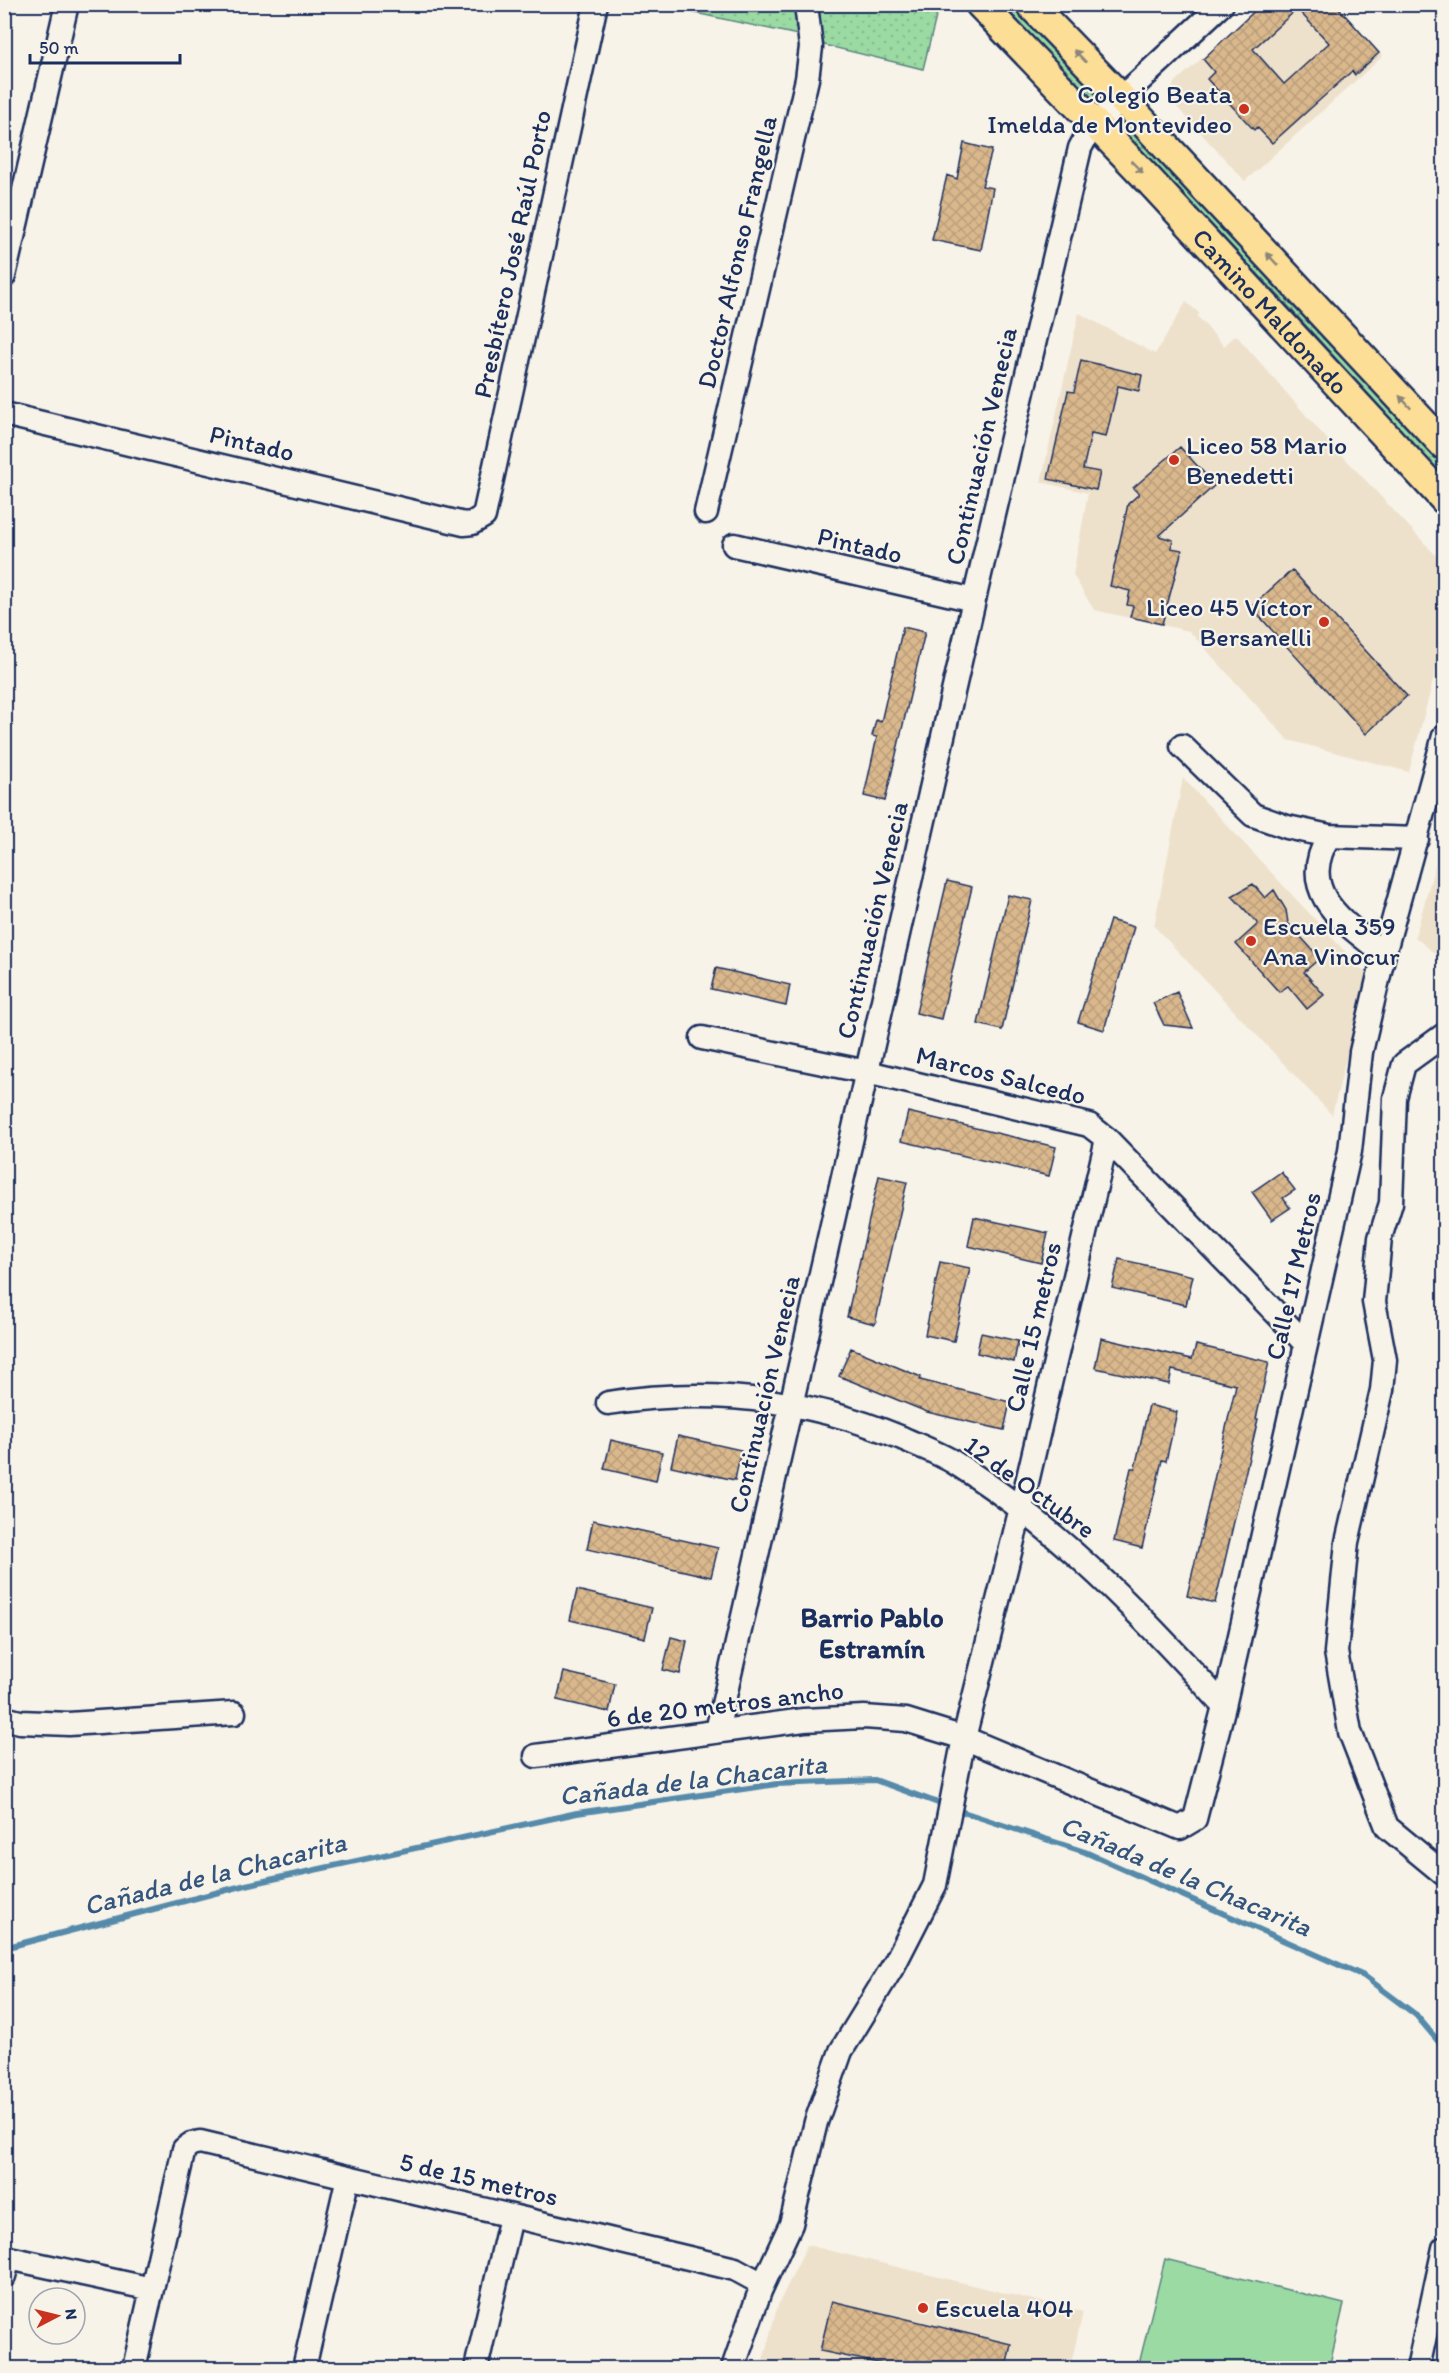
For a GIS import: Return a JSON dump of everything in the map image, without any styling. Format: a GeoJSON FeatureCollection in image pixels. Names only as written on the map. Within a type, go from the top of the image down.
{"type":"FeatureCollection","features":[{"type":"Feature","properties":{"kind":"main road","name":"Camino Maldonado"},"geometry":{"type":"LineString","coordinates":[[980,4],[1148,179],[1444,499]]}},
{"type":"Feature","properties":{"kind":"main road","name":"Camino Maldonado"},"geometry":{"type":"LineString","coordinates":[[1030,4],[1121,98],[1444,445]]}},
{"type":"Feature","properties":{"kind":"street"},"geometry":{"type":"LineString","coordinates":[[4,276],[67,4]]}},
{"type":"Feature","properties":{"kind":"street","name":"Presbítero José Raúl Porto"},"geometry":{"type":"LineString","coordinates":[[484,516],[596,4]]}},
{"type":"Feature","properties":{"kind":"street","name":"Doctor Alfonso Frangella"},"geometry":{"type":"LineString","coordinates":[[706,512],[807,79],[811,47],[806,4]]}},
{"type":"Feature","properties":{"kind":"street"},"geometry":{"type":"LineString","coordinates":[[1095,126],[1121,98],[1222,4]]}},
{"type":"Feature","properties":{"kind":"street","name":"Continuación Venecia"},"geometry":{"type":"LineString","coordinates":[[717,1731],[974,600],[1080,148],[1095,126]]}},
{"type":"Feature","properties":{"kind":"street","name":"Pintado"},"geometry":{"type":"LineString","coordinates":[[4,414],[464,524],[472,523],[484,516]]}},
{"type":"Feature","properties":{"kind":"street","name":"Pintado"},"geometry":{"type":"LineString","coordinates":[[734,545],[974,600]]}},
{"type":"Feature","properties":{"kind":"street","name":"Calle 17 Metros"},"geometry":{"type":"LineString","coordinates":[[1188,1825],[1195,1819],[1224,1706],[1350,1151],[1361,1052],[1384,954],[1444,736]]}},
{"type":"Feature","properties":{"kind":"street"},"geometry":{"type":"LineString","coordinates":[[1182,746],[1253,815],[1287,827],[1329,836],[1417,838]]}},
{"type":"Feature","properties":{"kind":"street"},"geometry":{"type":"LineString","coordinates":[[1329,836],[1318,858],[1319,890],[1342,920],[1384,954]]}},
{"type":"Feature","properties":{"kind":"street"},"geometry":{"type":"LineString","coordinates":[[1444,1035],[1404,1064],[1395,1098],[1391,1203],[1380,1238],[1374,1302],[1385,1360],[1382,1390],[1347,1542],[1336,1652],[1350,1732],[1387,1827],[1444,1874]]}},
{"type":"Feature","properties":{"kind":"street","name":"Marcos Salcedo"},"geometry":{"type":"LineString","coordinates":[[702,1038],[867,1072],[1089,1125],[1107,1139],[1306,1344]]}},
{"type":"Feature","properties":{"kind":"street","name":"Calle 15 metros"},"geometry":{"type":"LineString","coordinates":[[736,2368],[756,2284],[790,2224],[816,2122],[841,2051],[895,1962],[935,1885],[964,1738],[1021,1508],[1107,1139]]}},
{"type":"Feature","properties":{"kind":"street","name":"12 de Octubre"},"geometry":{"type":"LineString","coordinates":[[608,1403],[648,1397],[681,1396],[742,1397],[791,1403],[863,1422],[953,1462],[1021,1508],[1107,1582],[1224,1706]]}},
{"type":"Feature","properties":{"kind":"street"},"geometry":{"type":"LineString","coordinates":[[4,1718],[20,1722],[69,1724],[234,1713]]}},
{"type":"Feature","properties":{"kind":"street","name":"6 de 20 metros ancho"},"geometry":{"type":"LineString","coordinates":[[536,1756],[804,1720],[864,1717],[906,1720],[964,1738],[1180,1828],[1188,1825]]}},
{"type":"Feature","properties":{"kind":"street","name":"5 de 15 metros"},"geometry":{"type":"LineString","coordinates":[[152,2289],[184,2149],[200,2142],[735,2269],[756,2284]]}},
{"type":"Feature","properties":{"kind":"street"},"geometry":{"type":"LineString","coordinates":[[303,2368],[348,2177]]}},
{"type":"Feature","properties":{"kind":"street"},"geometry":{"type":"LineString","coordinates":[[476,2368],[511,2217]]}},
{"type":"Feature","properties":{"kind":"street"},"geometry":{"type":"LineString","coordinates":[[1418,2368],[1444,2248]]}},
{"type":"Feature","properties":{"kind":"street"},"geometry":{"type":"LineString","coordinates":[[4,2276],[9,2258],[152,2289],[134,2368]]}},
{"type":"Feature","properties":{"kind":"shaded area"},"geometry":{"type":"Polygon","coordinates":[[[1262,5],[1335,5],[1383,56],[1245,181],[1172,102],[1173,84],[1262,5]]]}},
{"type":"Feature","properties":{"kind":"shaded area"},"geometry":{"type":"Polygon","coordinates":[[[1186,302],[1199,313],[1198,317],[1224,346],[1236,335],[1326,438],[1444,564],[1444,639],[1409,772],[1288,740],[1189,631],[1094,610],[1073,575],[1088,493],[1041,482],[1079,313],[1155,354],[1186,302]]]}},
{"type":"Feature","properties":{"kind":"shaded area","name":"Escuela 359 Ana Vinocur"},"geometry":{"type":"Polygon","coordinates":[[[1183,778],[1367,975],[1332,1115],[1154,926],[1183,778]]]}},
{"type":"Feature","properties":{"kind":"shaded area"},"geometry":{"type":"Polygon","coordinates":[[[1444,833],[1444,961],[1415,937],[1444,833]]]}},
{"type":"Feature","properties":{"kind":"shaded area","name":"Escuela 404"},"geometry":{"type":"Polygon","coordinates":[[[807,2245],[1083,2312],[1070,2368],[761,2368],[778,2305],[807,2245]]]}},
{"type":"Feature","properties":{"kind":"green space"},"geometry":{"type":"Polygon","coordinates":[[[658,5],[797,5],[802,36],[784,32],[658,5]]]}},
{"type":"Feature","properties":{"kind":"green space"},"geometry":{"type":"Polygon","coordinates":[[[814,5],[939,5],[923,69],[824,45],[814,5]]]}},
{"type":"Feature","properties":{"kind":"green space"},"geometry":{"type":"Polygon","coordinates":[[[1001,5],[1012,5],[1102,99],[1102,102],[1097,105],[1001,5]]]}},
{"type":"Feature","properties":{"kind":"green space"},"geometry":{"type":"Polygon","coordinates":[[[1123,120],[1281,286],[1444,465],[1444,477],[1279,296],[1118,127],[1123,120]]]}},
{"type":"Feature","properties":{"kind":"green space"},"geometry":{"type":"Polygon","coordinates":[[[1165,2259],[1344,2304],[1329,2368],[1138,2368],[1165,2259]]]}},
{"type":"Feature","properties":{"kind":"building"},"geometry":{"type":"Polygon","coordinates":[[[1262,4],[1335,4],[1379,53],[1355,75],[1352,71],[1272,143],[1257,127],[1254,130],[1207,79],[1214,72],[1203,59],[1262,4]],[[1297,9],[1253,49],[1284,84],[1329,43],[1297,9]]]}},
{"type":"Feature","properties":{"kind":"building"},"geometry":{"type":"Polygon","coordinates":[[[964,143],[992,150],[982,186],[993,188],[981,250],[932,240],[947,175],[957,179],[964,143]]]}},
{"type":"Feature","properties":{"kind":"building"},"geometry":{"type":"Polygon","coordinates":[[[1081,360],[1142,375],[1139,391],[1118,386],[1106,437],[1091,434],[1083,469],[1100,472],[1096,490],[1048,479],[1068,391],[1074,392],[1081,360]]]}},
{"type":"Feature","properties":{"kind":"building"},"geometry":{"type":"Polygon","coordinates":[[[1180,447],[1215,485],[1159,536],[1173,540],[1171,548],[1182,550],[1162,624],[1130,617],[1133,606],[1127,605],[1130,591],[1110,586],[1128,504],[1139,494],[1133,488],[1180,447]]]}},
{"type":"Feature","properties":{"kind":"building"},"geometry":{"type":"Polygon","coordinates":[[[1292,570],[1407,696],[1366,734],[1251,607],[1292,570]]]}},
{"type":"Feature","properties":{"kind":"building"},"geometry":{"type":"Polygon","coordinates":[[[903,627],[925,632],[885,801],[864,796],[877,737],[872,736],[876,720],[881,722],[903,627]]]}},
{"type":"Feature","properties":{"kind":"building"},"geometry":{"type":"Polygon","coordinates":[[[947,881],[972,887],[941,1019],[916,1013],[947,881]]]}},
{"type":"Feature","properties":{"kind":"building"},"geometry":{"type":"Polygon","coordinates":[[[1253,884],[1265,898],[1274,890],[1286,910],[1288,923],[1320,958],[1304,972],[1324,995],[1307,1009],[1288,986],[1279,992],[1236,944],[1258,924],[1232,896],[1253,884]]]}},
{"type":"Feature","properties":{"kind":"building"},"geometry":{"type":"Polygon","coordinates":[[[1008,895],[1032,900],[1002,1030],[978,1024],[1008,895]]]}},
{"type":"Feature","properties":{"kind":"building"},"geometry":{"type":"Polygon","coordinates":[[[1110,920],[1134,927],[1104,1030],[1078,1022],[1110,920]]]}},
{"type":"Feature","properties":{"kind":"building"},"geometry":{"type":"Polygon","coordinates":[[[716,968],[790,985],[786,1006],[711,989],[716,968]]]}},
{"type":"Feature","properties":{"kind":"building"},"geometry":{"type":"Polygon","coordinates":[[[1177,992],[1193,1028],[1164,1025],[1153,1003],[1177,992]]]}},
{"type":"Feature","properties":{"kind":"building"},"geometry":{"type":"Polygon","coordinates":[[[908,1112],[1056,1147],[1049,1176],[901,1141],[908,1112]]]}},
{"type":"Feature","properties":{"kind":"building"},"geometry":{"type":"Polygon","coordinates":[[[1281,1172],[1295,1190],[1283,1198],[1290,1208],[1272,1220],[1252,1192],[1281,1172]]]}},
{"type":"Feature","properties":{"kind":"building"},"geometry":{"type":"Polygon","coordinates":[[[879,1176],[907,1182],[875,1324],[847,1317],[879,1176]]]}},
{"type":"Feature","properties":{"kind":"building"},"geometry":{"type":"Polygon","coordinates":[[[974,1217],[1048,1233],[1041,1263],[968,1246],[974,1217]]]}},
{"type":"Feature","properties":{"kind":"building"},"geometry":{"type":"Polygon","coordinates":[[[1119,1259],[1193,1276],[1186,1305],[1112,1288],[1119,1259]]]}},
{"type":"Feature","properties":{"kind":"building"},"geometry":{"type":"Polygon","coordinates":[[[940,1262],[970,1268],[954,1341],[925,1335],[940,1262]]]}},
{"type":"Feature","properties":{"kind":"building"},"geometry":{"type":"Polygon","coordinates":[[[981,1333],[1018,1341],[1014,1362],[977,1353],[981,1333]]]}},
{"type":"Feature","properties":{"kind":"building"},"geometry":{"type":"Polygon","coordinates":[[[1101,1338],[1192,1359],[1196,1345],[1269,1362],[1215,1603],[1187,1596],[1236,1385],[1172,1370],[1169,1384],[1095,1368],[1101,1338]]]}},
{"type":"Feature","properties":{"kind":"building"},"geometry":{"type":"Polygon","coordinates":[[[851,1348],[921,1377],[920,1380],[1010,1402],[1004,1430],[927,1412],[839,1376],[851,1348]]]}},
{"type":"Feature","properties":{"kind":"building"},"geometry":{"type":"Polygon","coordinates":[[[1149,1405],[1177,1412],[1166,1461],[1162,1460],[1142,1548],[1114,1541],[1131,1468],[1135,1468],[1149,1405]]]}},
{"type":"Feature","properties":{"kind":"building"},"geometry":{"type":"Polygon","coordinates":[[[678,1436],[741,1450],[735,1480],[671,1466],[678,1436]]]}},
{"type":"Feature","properties":{"kind":"building"},"geometry":{"type":"Polygon","coordinates":[[[611,1440],[662,1452],[656,1481],[604,1469],[611,1440]]]}},
{"type":"Feature","properties":{"kind":"building"},"geometry":{"type":"Polygon","coordinates":[[[593,1520],[718,1548],[711,1577],[587,1549],[593,1520]]]}},
{"type":"Feature","properties":{"kind":"building"},"geometry":{"type":"Polygon","coordinates":[[[577,1590],[652,1608],[645,1638],[570,1620],[577,1590]]]}},
{"type":"Feature","properties":{"kind":"building"},"geometry":{"type":"Polygon","coordinates":[[[671,1637],[687,1641],[680,1674],[663,1670],[671,1637]]]}},
{"type":"Feature","properties":{"kind":"building"},"geometry":{"type":"Polygon","coordinates":[[[564,1672],[615,1684],[609,1712],[557,1700],[564,1672]]]}},
{"type":"Feature","properties":{"kind":"building"},"geometry":{"type":"Polygon","coordinates":[[[832,2301],[1011,2344],[1006,2368],[902,2368],[820,2351],[832,2301]]]}},
{"type":"Feature","properties":{"kind":"waterway","name":"Cañada de la Chacarita"},"geometry":{"type":"LineString","coordinates":[[4,1948],[246,1885],[577,1813],[777,1784],[875,1780],[1085,1852],[1364,1976],[1416,2015],[1444,2048]]}},
{"type":"Feature","properties":{"kind":"place","name":"Colegio Beata Imelda de Montevideo"},"geometry":{"type":"Point","coordinates":[1244,109]}},
{"type":"Feature","properties":{"kind":"place","name":"Liceo 58 Mario Benedetti"},"geometry":{"type":"Point","coordinates":[1174,460]}},
{"type":"Feature","properties":{"kind":"place","name":"Liceo 45 Víctor Bersanelli"},"geometry":{"type":"Point","coordinates":[1324,622]}},
{"type":"Feature","properties":{"kind":"place","name":"Escuela 359 Ana Vinocur"},"geometry":{"type":"Point","coordinates":[1251,941]}},
{"type":"Feature","properties":{"kind":"place","name":"Escuela 404"},"geometry":{"type":"Point","coordinates":[923,2308]}},
{"type":"Feature","properties":{"kind":"district","name":"Barrio Pablo Estramín"},"geometry":{"type":"Point","coordinates":[872,1634]}}]}
